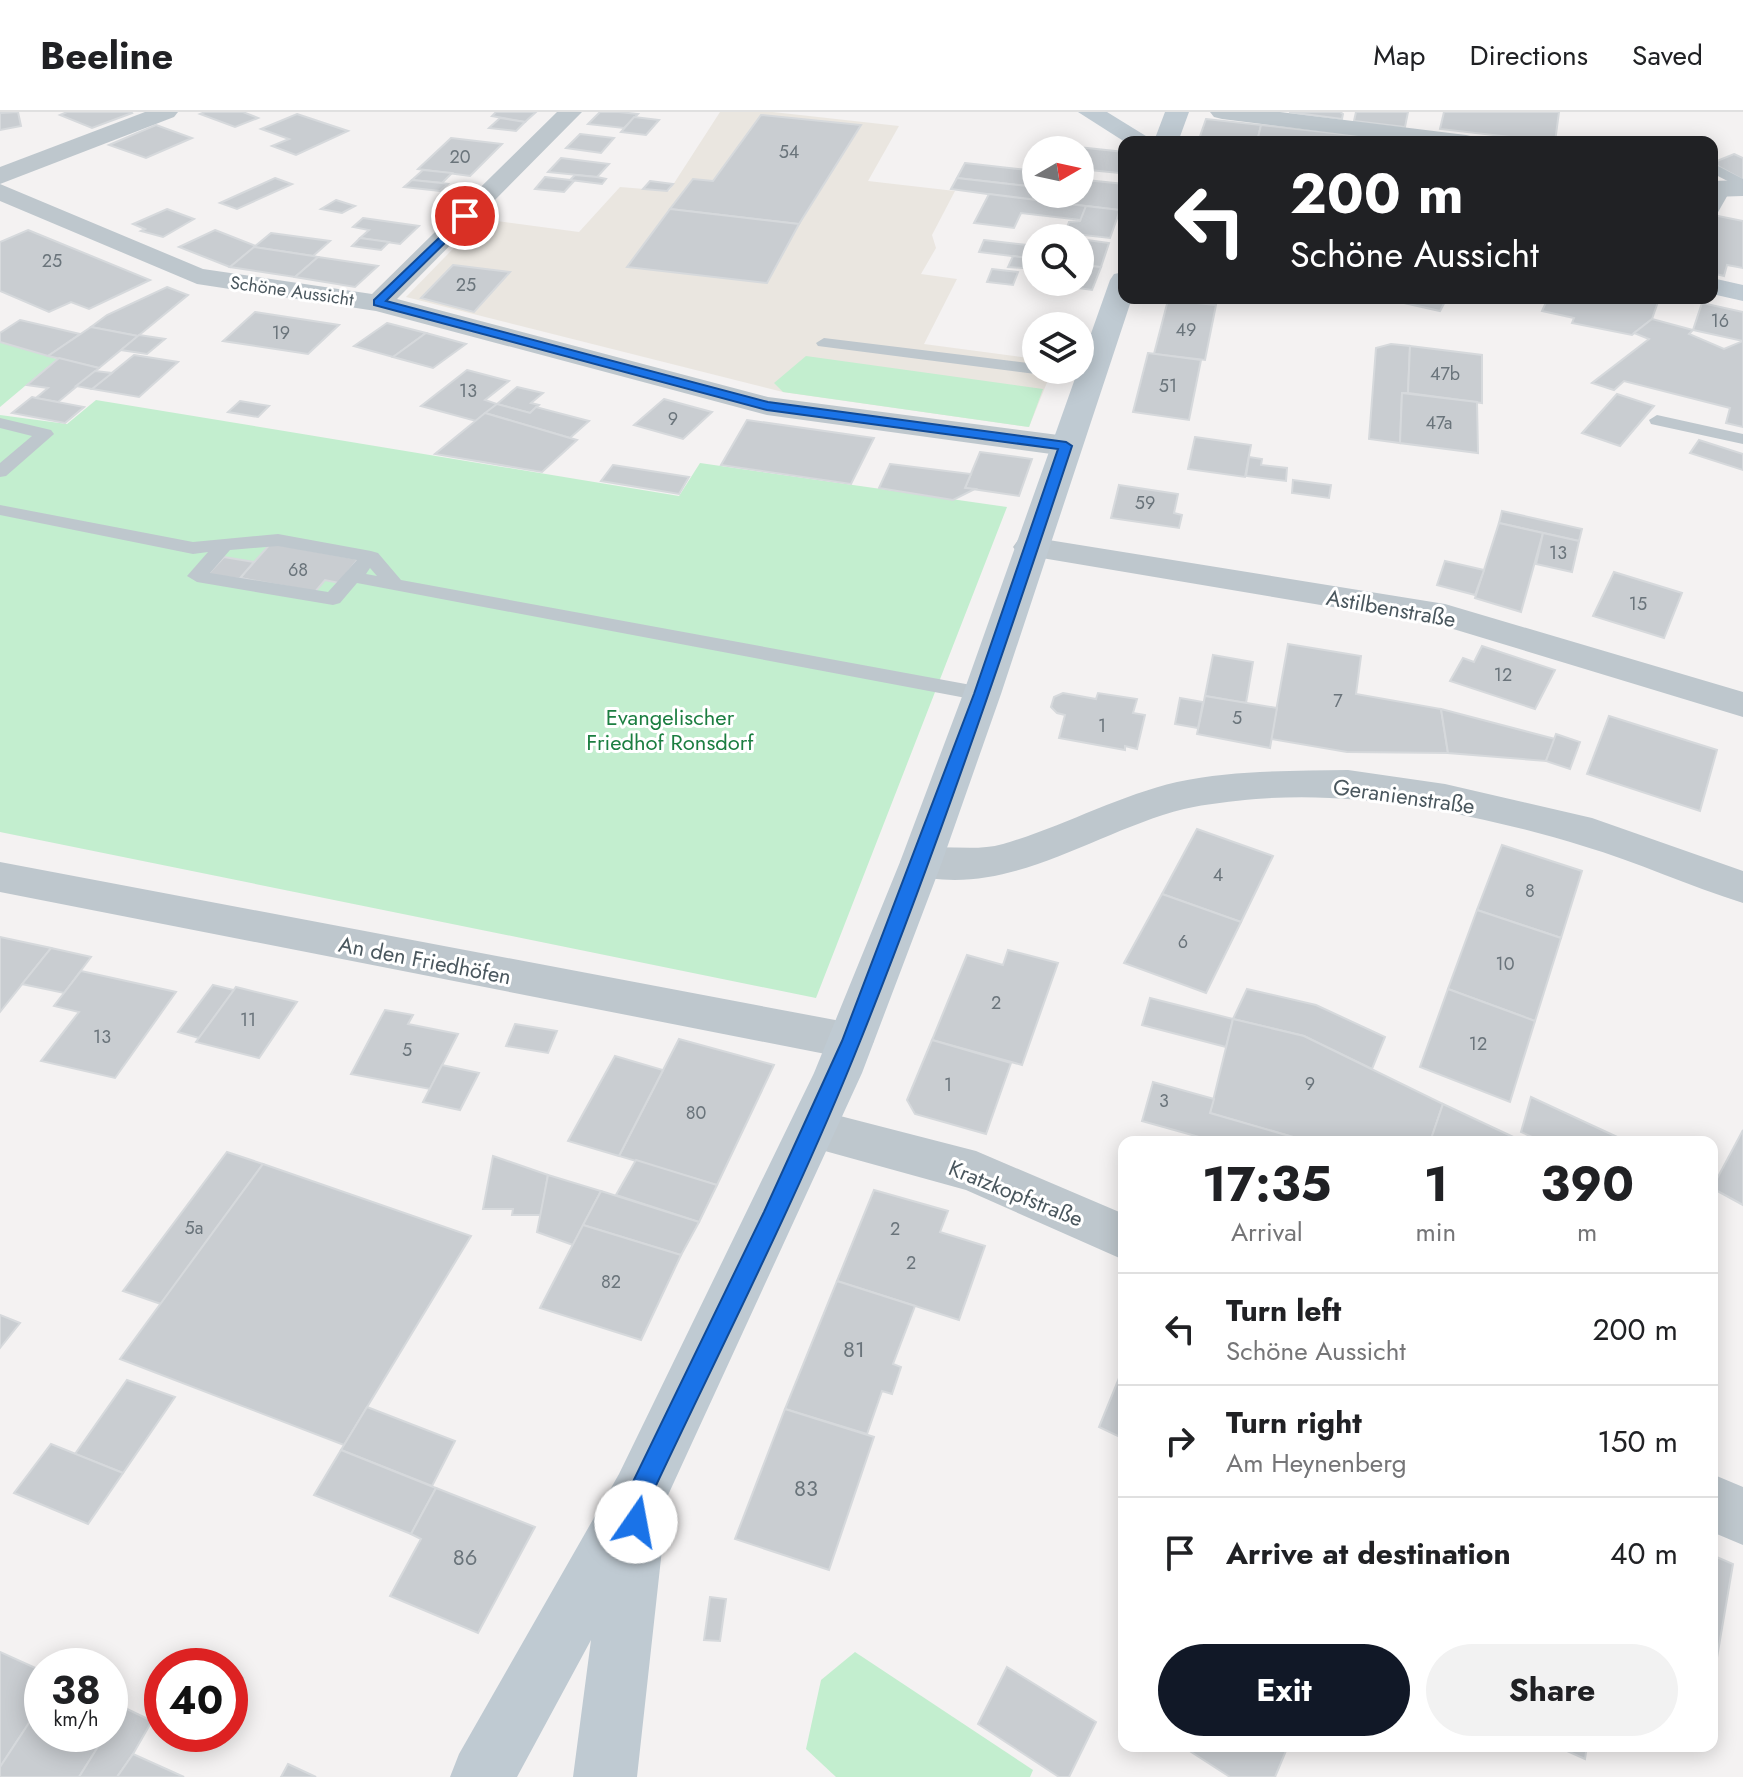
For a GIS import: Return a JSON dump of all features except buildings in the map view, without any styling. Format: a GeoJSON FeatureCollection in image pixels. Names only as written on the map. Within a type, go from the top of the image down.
{"type":"FeatureCollection","features":[{"type":"Feature","properties":{"kind":"main road"},"geometry":{"type":"LineString","coordinates":[[1090,112],[1132,136]]}},
{"type":"Feature","properties":{"kind":"main road"},"geometry":{"type":"LineString","coordinates":[[1168,136],[1177,112]]}},
{"type":"Feature","properties":{"kind":"main road"},"geometry":{"type":"LineString","coordinates":[[1718,287],[1743,293]]}},
{"type":"Feature","properties":{"kind":"main road"},"geometry":{"type":"LineString","coordinates":[[1094,365],[1118,297]]}},
{"type":"Feature","properties":{"kind":"main road"},"geometry":{"type":"LineString","coordinates":[[482,1777],[639,1494],[813,1129],[921,862],[982,694],[1087,384]]}},
{"type":"Feature","properties":{"kind":"main road"},"geometry":{"type":"LineString","coordinates":[[605,1777],[639,1494]]}},
{"type":"Feature","properties":{"kind":"street"},"geometry":{"type":"LineString","coordinates":[[0,176],[166,112]]}},
{"type":"Feature","properties":{"kind":"street"},"geometry":{"type":"LineString","coordinates":[[378,303],[570,112]]}},
{"type":"Feature","properties":{"kind":"street"},"geometry":{"type":"LineString","coordinates":[[1222,112],[1414,136]]}},
{"type":"Feature","properties":{"kind":"street","name":"Schöne Aussicht"},"geometry":{"type":"LineString","coordinates":[[0,192],[197,276],[378,303],[767,406],[1066,446]]}},
{"type":"Feature","properties":{"kind":"street","name":"Astilbenstraße"},"geometry":{"type":"LineString","coordinates":[[1030,547],[1445,615],[1743,705]]}},
{"type":"Feature","properties":{"kind":"street","name":"Geranienstraße"},"geometry":{"type":"LineString","coordinates":[[921,862],[969,865],[1006,859],[1178,796],[1256,785],[1348,784],[1445,798],[1592,833],[1743,887]]}},
{"type":"Feature","properties":{"kind":"street","name":"An den Friedhöfen"},"geometry":{"type":"LineString","coordinates":[[0,877],[851,1041]]}},
{"type":"Feature","properties":{"kind":"street","name":"Kratzkopfstraße"},"geometry":{"type":"LineString","coordinates":[[813,1129],[976,1172],[1118,1235]]}},
{"type":"Feature","properties":{"kind":"street"},"geometry":{"type":"LineString","coordinates":[[1718,1506],[1743,1516]]}},
{"type":"Feature","properties":{"kind":"lane"},"geometry":{"type":"LineString","coordinates":[[824,343],[1022,367]]}},
{"type":"Feature","properties":{"kind":"lane"},"geometry":{"type":"LineString","coordinates":[[1657,420],[1743,439]]}},
{"type":"Feature","properties":{"kind":"lane"},"geometry":{"type":"LineString","coordinates":[[0,423],[45,434],[0,472]]}},
{"type":"Feature","properties":{"kind":"lane"},"geometry":{"type":"LineString","coordinates":[[0,510],[193,548],[278,540],[371,557],[394,584]]}},
{"type":"Feature","properties":{"kind":"lane"},"geometry":{"type":"LineString","coordinates":[[224,545],[197,576],[333,599],[371,557]]}},
{"type":"Feature","properties":{"kind":"lane"},"geometry":{"type":"LineString","coordinates":[[353,577],[982,694]]}},
{"type":"Feature","properties":{"kind":"shaded area"},"geometry":{"type":"Polygon","coordinates":[[[720,112],[773,112],[899,126],[868,181],[955,191],[932,235],[936,248],[921,274],[957,279],[924,344],[1022,357],[1022,384],[1046,384],[1029,427],[783,392],[406,297],[482,219],[579,232],[620,187],[669,191],[720,112]]]}},
{"type":"Feature","properties":{"kind":"green space"},"geometry":{"type":"Polygon","coordinates":[[[0,342],[57,359],[0,407],[0,342]]]}},
{"type":"Feature","properties":{"kind":"green space"},"geometry":{"type":"Polygon","coordinates":[[[806,356],[1043,389],[1029,427],[783,392],[774,383],[806,356]]]}},
{"type":"Feature","properties":{"kind":"green space","name":"Evangelischer Friedhof Ronsdorf"},"geometry":{"type":"Polygon","coordinates":[[[96,400],[679,496],[700,463],[1007,507],[816,998],[0,832],[0,415],[67,424],[96,400]]]}},
{"type":"Feature","properties":{"kind":"green space"},"geometry":{"type":"Polygon","coordinates":[[[855,1652],[1033,1770],[1030,1777],[836,1777],[806,1749],[821,1680],[855,1652]]]}},
{"type":"Feature","properties":{"kind":"route"},"geometry":{"type":"LineString","coordinates":[[465,216],[378,303],[767,406],[1066,446],[982,694],[851,1041],[813,1129],[639,1494],[636,1522]]}}]}
